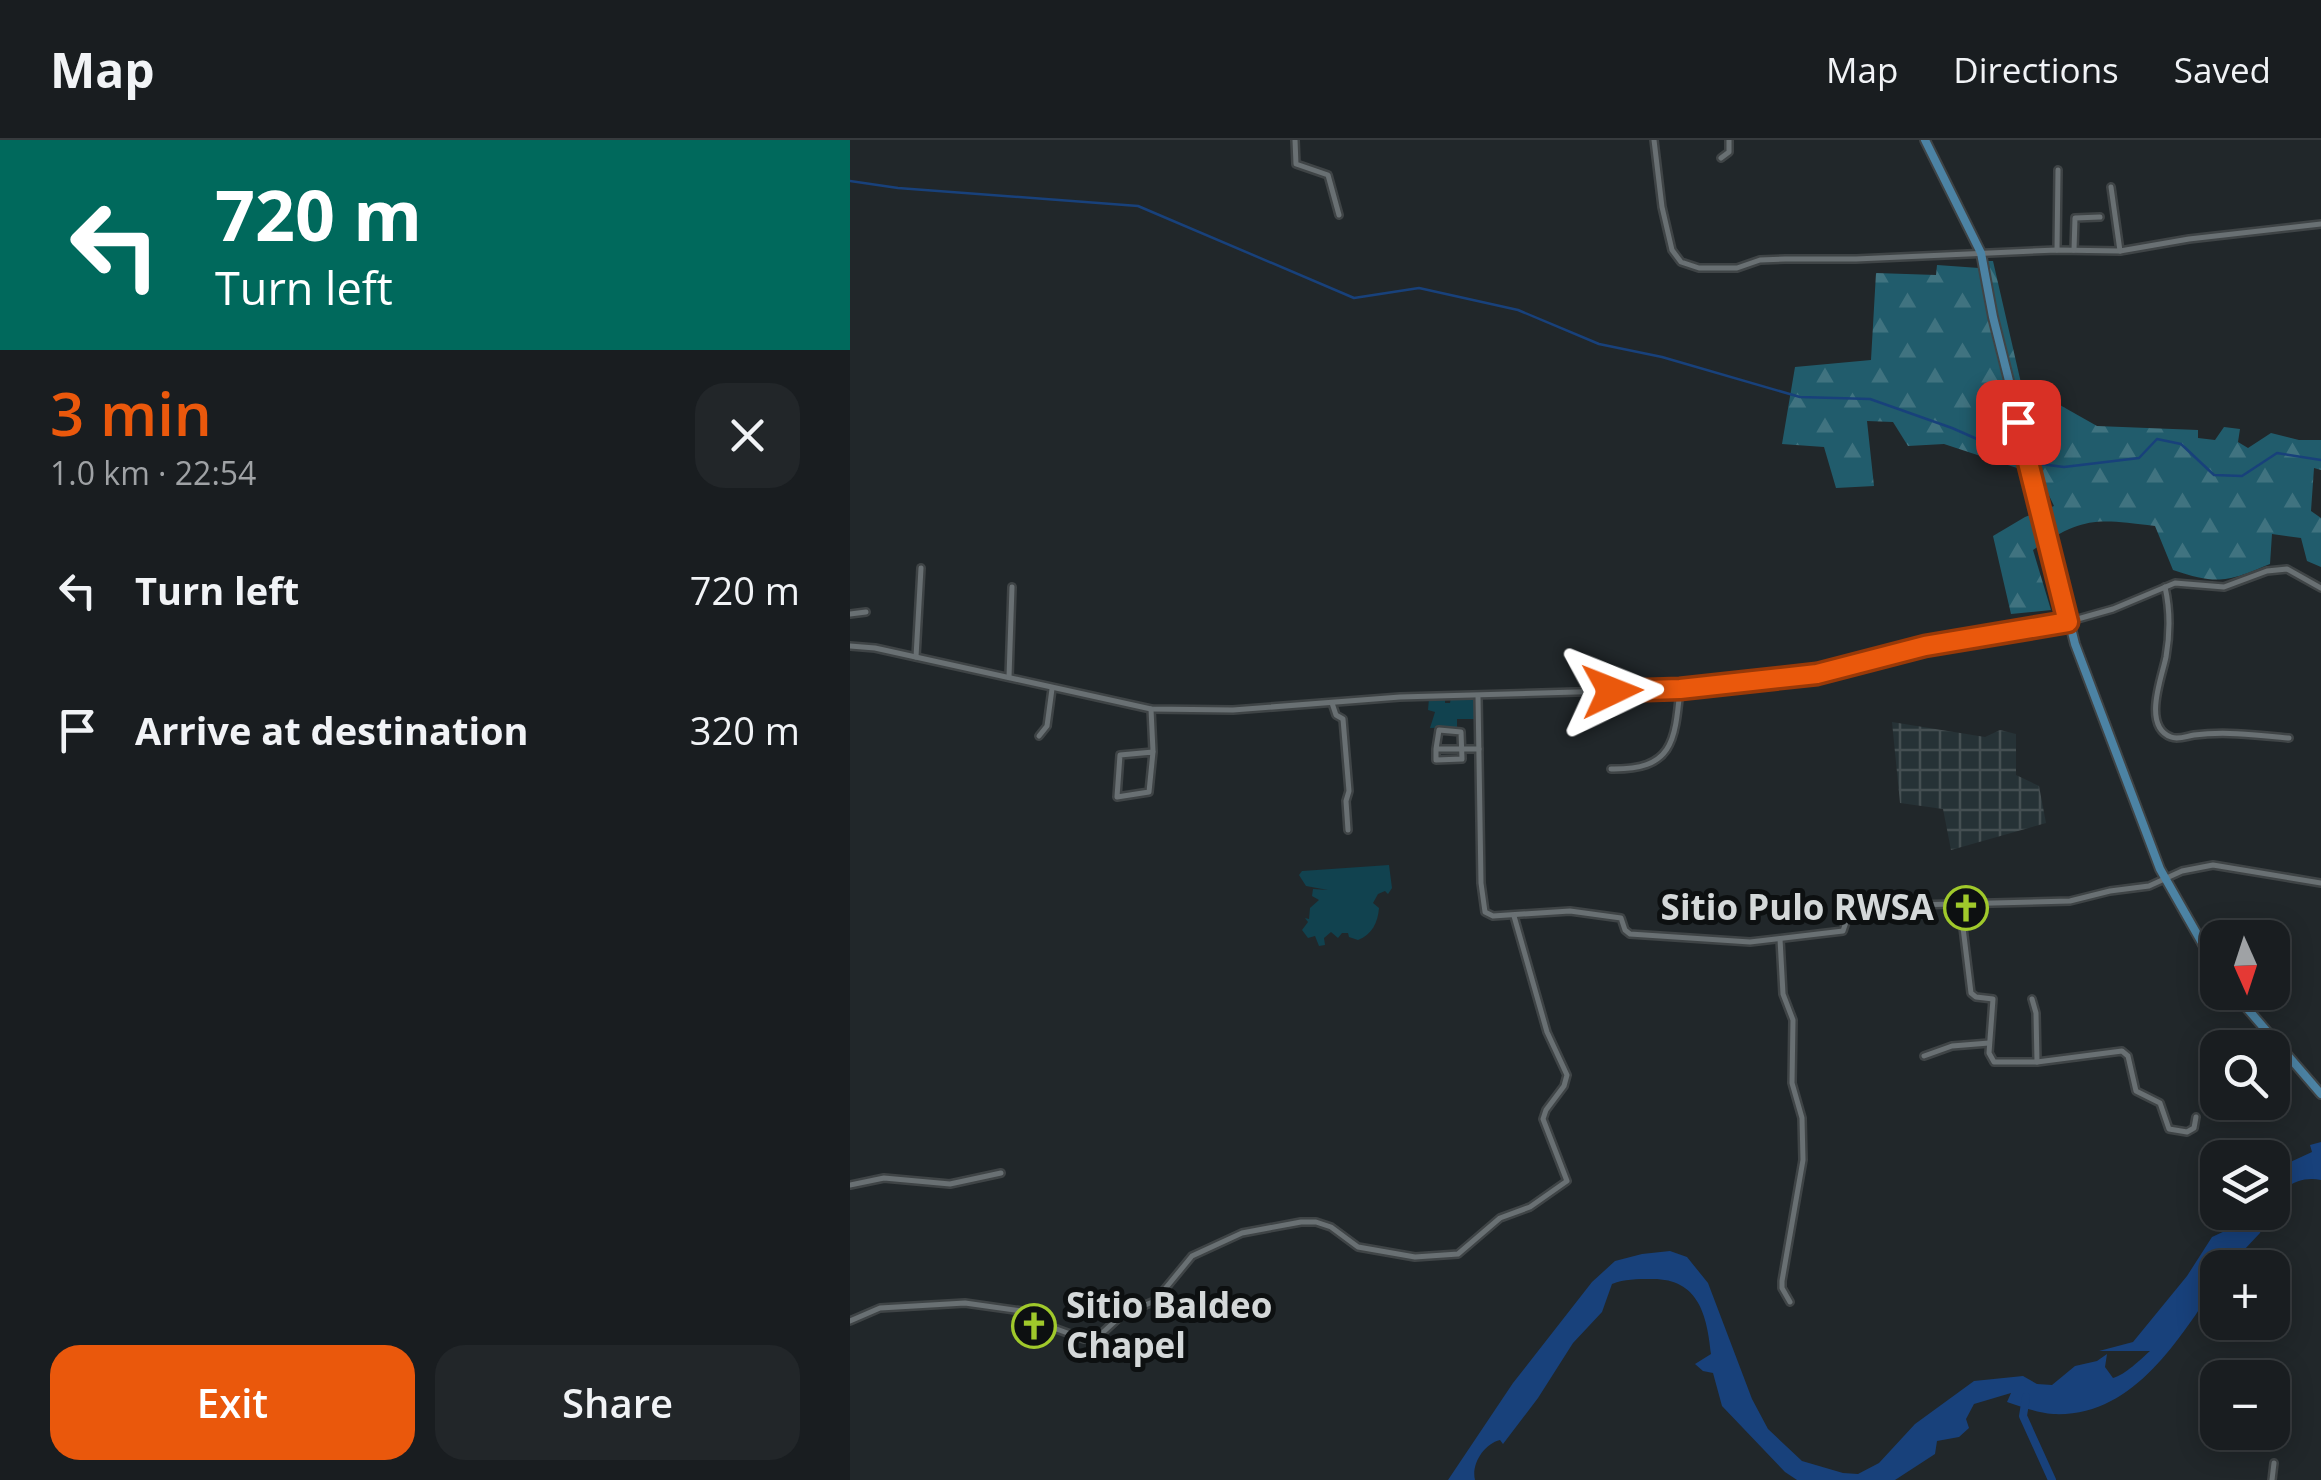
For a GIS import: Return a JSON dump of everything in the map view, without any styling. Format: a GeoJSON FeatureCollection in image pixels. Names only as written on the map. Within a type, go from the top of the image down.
{"type":"FeatureCollection","features":[{"type":"Feature","properties":{"kind":"main road"},"geometry":{"type":"LineString","coordinates":[[1926,140],[1981,253],[1993,317],[2068,622],[2165,878],[2200,939]]}},
{"type":"Feature","properties":{"kind":"main road"},"geometry":{"type":"LineString","coordinates":[[2249,1010],[2321,1094]]}},
{"type":"Feature","properties":{"kind":"street"},"geometry":{"type":"LineString","coordinates":[[1294,140],[1296,164],[1328,175],[1339,214]]}},
{"type":"Feature","properties":{"kind":"street"},"geometry":{"type":"LineString","coordinates":[[1654,140],[1670,244],[1676,257],[1686,265],[1730,268],[1766,260],[2120,251],[2321,224]]}},
{"type":"Feature","properties":{"kind":"street"},"geometry":{"type":"LineString","coordinates":[[1721,158],[1729,152],[1729,140]]}},
{"type":"Feature","properties":{"kind":"street"},"geometry":{"type":"LineString","coordinates":[[2057,250],[2058,170]]}},
{"type":"Feature","properties":{"kind":"street"},"geometry":{"type":"LineString","coordinates":[[2112,188],[2120,251]]}},
{"type":"Feature","properties":{"kind":"street"},"geometry":{"type":"LineString","coordinates":[[2074,250],[2074,218],[2100,217]]}},
{"type":"Feature","properties":{"kind":"street"},"geometry":{"type":"LineString","coordinates":[[916,657],[921,568]]}},
{"type":"Feature","properties":{"kind":"street"},"geometry":{"type":"LineString","coordinates":[[850,646],[1151,710],[1232,710],[1478,695],[1680,689],[1817,674],[1925,646],[2068,622],[2181,583],[2224,588],[2266,571],[2288,569],[2321,588]]}},
{"type":"Feature","properties":{"kind":"street"},"geometry":{"type":"LineString","coordinates":[[2165,586],[2169,622],[2156,714],[2162,730],[2179,738],[2208,734],[2289,738]]}},
{"type":"Feature","properties":{"kind":"street"},"geometry":{"type":"LineString","coordinates":[[1008,677],[1012,588]]}},
{"type":"Feature","properties":{"kind":"street"},"geometry":{"type":"LineString","coordinates":[[850,614],[866,612]]}},
{"type":"Feature","properties":{"kind":"street"},"geometry":{"type":"LineString","coordinates":[[1039,736],[1047,726],[1052,689]]}},
{"type":"Feature","properties":{"kind":"street"},"geometry":{"type":"LineString","coordinates":[[1611,769],[1650,766],[1658,760],[1676,732],[1680,689]]}},
{"type":"Feature","properties":{"kind":"street"},"geometry":{"type":"LineString","coordinates":[[1478,695],[1482,906],[1493,916],[1580,911],[1621,918],[1630,934],[1720,942],[1843,931],[1848,916],[1913,905],[2070,901],[2149,886],[2182,871],[2213,865],[2321,883]]}},
{"type":"Feature","properties":{"kind":"street"},"geometry":{"type":"LineString","coordinates":[[1332,703],[1343,719],[1348,830]]}},
{"type":"Feature","properties":{"kind":"street"},"geometry":{"type":"LineString","coordinates":[[1151,710],[1153,752],[1149,792],[1117,796],[1120,756],[1153,752]]}},
{"type":"Feature","properties":{"kind":"street"},"geometry":{"type":"LineString","coordinates":[[1439,730],[1460,730],[1461,761],[1436,760],[1436,749],[1439,730]]}},
{"type":"Feature","properties":{"kind":"street"},"geometry":{"type":"LineString","coordinates":[[1436,749],[1478,748]]}},
{"type":"Feature","properties":{"kind":"street"},"geometry":{"type":"LineString","coordinates":[[1960,904],[1971,993],[1992,999],[1990,1059],[2037,1062],[2122,1051],[2128,1056],[2136,1091],[2160,1102],[2169,1129],[2187,1132],[2194,1128],[2196,1118]]}},
{"type":"Feature","properties":{"kind":"street"},"geometry":{"type":"LineString","coordinates":[[850,1321],[880,1308],[965,1303],[1022,1311],[1042,1324],[1092,1338],[1123,1314],[1155,1300],[1192,1256],[1204,1249],[1242,1233],[1301,1222],[1331,1227],[1358,1247],[1415,1257],[1458,1254],[1469,1248],[1500,1218],[1530,1207],[1567,1181],[1544,1119],[1564,1086],[1566,1068],[1547,1032],[1514,916]]}},
{"type":"Feature","properties":{"kind":"street"},"geometry":{"type":"LineString","coordinates":[[1780,939],[1783,994],[1793,1020],[1792,1083],[1802,1118],[1803,1160],[1782,1280],[1790,1302]]}},
{"type":"Feature","properties":{"kind":"street"},"geometry":{"type":"LineString","coordinates":[[2032,999],[2037,1062]]}},
{"type":"Feature","properties":{"kind":"street"},"geometry":{"type":"LineString","coordinates":[[1924,1056],[1952,1046],[1990,1043]]}},
{"type":"Feature","properties":{"kind":"street"},"geometry":{"type":"LineString","coordinates":[[850,1185],[884,1178],[950,1184],[1002,1172]]}},
{"type":"Feature","properties":{"kind":"street"},"geometry":{"type":"LineString","coordinates":[[2272,1480],[2274,1463]]}},
{"type":"Feature","properties":{"kind":"shaded area"},"geometry":{"type":"Polygon","coordinates":[[[1583,666],[1617,671],[1619,689],[1582,690],[1583,666]]]}},
{"type":"Feature","properties":{"kind":"shaded area"},"geometry":{"type":"Polygon","coordinates":[[[1451,697],[1477,697],[1477,719],[1457,719],[1457,727],[1430,728],[1435,712],[1428,710],[1429,698],[1445,698],[1445,703],[1450,703],[1451,697]]]}},
{"type":"Feature","properties":{"kind":"shaded area"},"geometry":{"type":"Polygon","coordinates":[[[1892,722],[1985,737],[2000,730],[2016,734],[2016,775],[2039,786],[2046,823],[1951,850],[1943,809],[1900,803],[1892,722]]]}},
{"type":"Feature","properties":{"kind":"shaded area"},"geometry":{"type":"Polygon","coordinates":[[[1389,865],[1392,888],[1388,894],[1378,894],[1373,903],[1379,908],[1367,935],[1358,940],[1348,933],[1338,938],[1331,932],[1324,938],[1325,945],[1319,946],[1315,936],[1308,938],[1302,930],[1308,922],[1305,918],[1309,919],[1310,908],[1319,900],[1312,896],[1313,889],[1328,890],[1306,886],[1299,875],[1302,871],[1389,865]]]}},
{"type":"Feature","properties":{"kind":"green space"},"geometry":{"type":"Polygon","coordinates":[[[1980,261],[1993,261],[2021,383],[2097,426],[2198,430],[2198,438],[2215,440],[2224,427],[2240,429],[2238,442],[2248,448],[2271,433],[2299,440],[2321,440],[2321,470],[2314,468],[2311,511],[2321,518],[2321,567],[2307,561],[2301,538],[2272,534],[2270,564],[2232,578],[2201,578],[2173,570],[2155,526],[2091,523],[2065,531],[2033,550],[2051,610],[2011,614],[1993,536],[2054,506],[2045,487],[2020,469],[1944,444],[1908,446],[1893,422],[1867,421],[1874,486],[1836,488],[1824,447],[1782,444],[1795,367],[1871,360],[1876,273],[1936,275],[1937,265],[1979,268],[1980,261]]]}},
{"type":"Feature","properties":{"kind":"water"},"geometry":{"type":"Polygon","coordinates":[[[2321,1142],[2321,1180],[2307,1179],[2290,1186],[2290,1162],[2312,1152],[2310,1145],[2321,1142]]]}},
{"type":"Feature","properties":{"kind":"water"},"geometry":{"type":"Polygon","coordinates":[[[2227,1230],[2261,1230],[2244,1250],[2204,1250],[2212,1237],[2227,1230]]]}},
{"type":"Feature","properties":{"kind":"water"},"geometry":{"type":"Polygon","coordinates":[[[1670,1251],[1687,1257],[1708,1283],[1752,1399],[1768,1429],[1802,1461],[1858,1474],[1879,1463],[1915,1424],[1974,1381],[2023,1376],[2037,1384],[2052,1385],[2075,1366],[2097,1361],[2107,1354],[2105,1367],[2113,1378],[2128,1370],[2150,1351],[2099,1351],[2133,1342],[2200,1256],[2200,1308],[2170,1350],[2130,1389],[2081,1412],[2036,1411],[2007,1402],[2011,1393],[1974,1404],[1966,1419],[1969,1428],[1959,1437],[1937,1441],[1935,1454],[1895,1480],[1797,1480],[1785,1472],[1722,1406],[1713,1373],[1695,1364],[1711,1354],[1703,1312],[1690,1292],[1667,1280],[1626,1280],[1612,1284],[1602,1312],[1573,1343],[1503,1444],[1500,1440],[1494,1442],[1480,1456],[1475,1480],[1448,1480],[1513,1383],[1592,1282],[1615,1261],[1670,1251]]]}},
{"type":"Feature","properties":{"kind":"waterway"},"geometry":{"type":"LineString","coordinates":[[850,181],[1138,206],[1354,298],[1419,288],[1518,310],[1599,344],[1662,357],[1800,397],[1870,399],[2011,454]]}},
{"type":"Feature","properties":{"kind":"waterway"},"geometry":{"type":"LineString","coordinates":[[2040,464],[2064,467],[2139,458],[2157,439],[2181,444],[2214,475],[2242,476],[2277,453],[2321,460]]}},
{"type":"Feature","properties":{"kind":"waterway"},"geometry":{"type":"LineString","coordinates":[[2026,1397],[2023,1416],[2052,1480]]}},
{"type":"Feature","properties":{"kind":"place","name":"Sitio Pulo RWSA"},"geometry":{"type":"Point","coordinates":[1966,908]}},
{"type":"Feature","properties":{"kind":"place","name":"Sitio Baldeo Chapel"},"geometry":{"type":"Point","coordinates":[1034,1326]}},
{"type":"Feature","properties":{"kind":"route"},"geometry":{"type":"LineString","coordinates":[[1612,691],[1680,689],[1817,674],[1925,646],[2068,622],[2018,422]]}}]}
